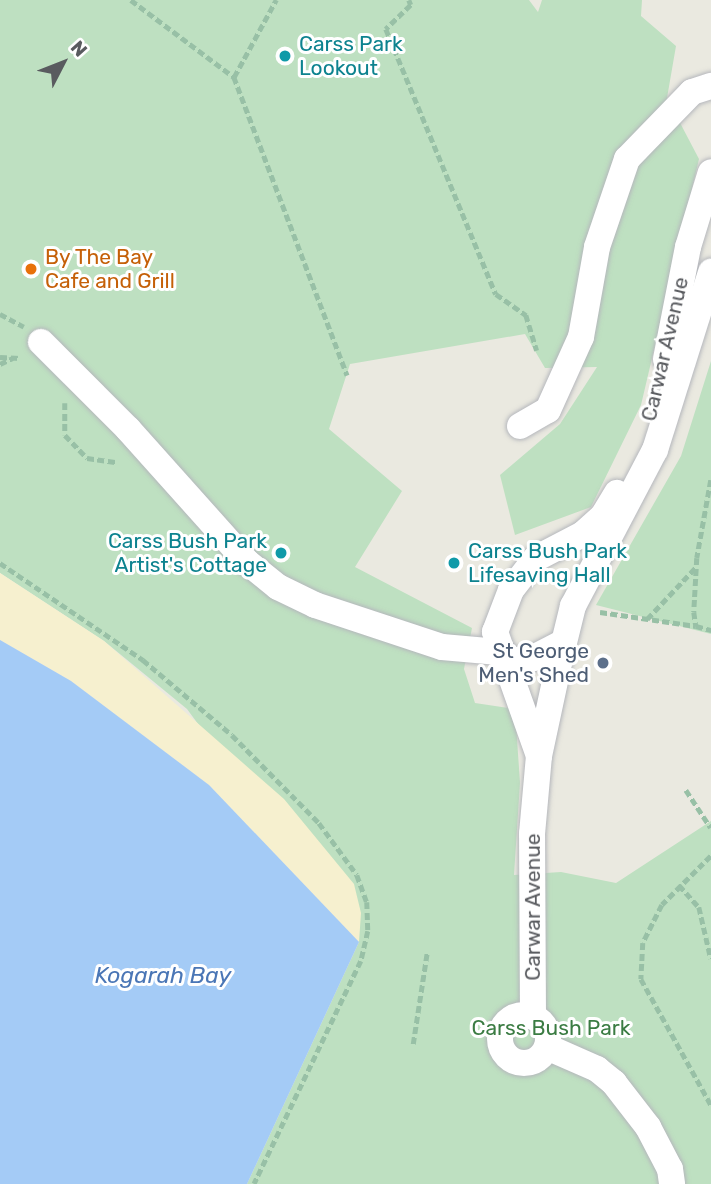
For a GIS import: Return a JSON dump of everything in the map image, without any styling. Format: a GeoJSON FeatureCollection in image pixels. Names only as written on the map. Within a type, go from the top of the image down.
{"type":"FeatureCollection","features":[{"type":"Feature","properties":{"kind":"lane"},"geometry":{"type":"LineString","coordinates":[[520,426],[548,410],[581,337],[597,247],[627,159],[692,92],[711,86]]}},
{"type":"Feature","properties":{"kind":"lane","name":"Carwar Avenue"},"geometry":{"type":"LineString","coordinates":[[539,756],[499,652],[495,632],[512,590],[535,559],[583,534],[603,516],[633,465],[662,380],[688,247],[711,172]]}},
{"type":"Feature","properties":{"kind":"lane","name":"Carwar Avenue"},"geometry":{"type":"LineString","coordinates":[[547,1047],[547,1033],[533,1017],[532,834],[539,756],[573,606],[654,450],[711,272]]}},
{"type":"Feature","properties":{"kind":"lane"},"geometry":{"type":"LineString","coordinates":[[41,342],[128,429],[247,562],[278,587],[315,605],[443,647],[499,652],[516,661],[531,659],[564,642]]}},
{"type":"Feature","properties":{"kind":"lane"},"geometry":{"type":"LineString","coordinates":[[535,559],[562,555],[588,578]]}},
{"type":"Feature","properties":{"kind":"lane"},"geometry":{"type":"LineString","coordinates":[[533,1017],[509,1019],[500,1033],[501,1049],[521,1064],[537,1060],[547,1047],[597,1069],[614,1083],[648,1127],[670,1169],[672,1184]]}},
{"type":"Feature","properties":{"kind":"path"},"geometry":{"type":"LineString","coordinates":[[131,0],[234,77],[347,375]]}},
{"type":"Feature","properties":{"kind":"path"},"geometry":{"type":"LineString","coordinates":[[234,77],[276,0]]}},
{"type":"Feature","properties":{"kind":"path"},"geometry":{"type":"LineString","coordinates":[[409,0],[411,5],[386,29],[496,294],[526,315],[537,350]]}},
{"type":"Feature","properties":{"kind":"path"},"geometry":{"type":"LineString","coordinates":[[65,398],[65,435],[87,458],[117,462]]}},
{"type":"Feature","properties":{"kind":"path"},"geometry":{"type":"LineString","coordinates":[[696,626],[696,567],[711,480]]}},
{"type":"Feature","properties":{"kind":"path"},"geometry":{"type":"LineString","coordinates":[[0,562],[144,660],[232,735],[319,823],[356,875],[367,911],[361,961],[254,1184]]}},
{"type":"Feature","properties":{"kind":"path"},"geometry":{"type":"LineString","coordinates":[[647,619],[696,567]]}},
{"type":"Feature","properties":{"kind":"path"},"geometry":{"type":"LineString","coordinates":[[589,610],[711,630]]}},
{"type":"Feature","properties":{"kind":"path"},"geometry":{"type":"LineString","coordinates":[[686,790],[711,828]]}},
{"type":"Feature","properties":{"kind":"path"},"geometry":{"type":"LineString","coordinates":[[711,856],[678,885],[662,905],[643,943],[641,979],[711,1105]]}},
{"type":"Feature","properties":{"kind":"path"},"geometry":{"type":"LineString","coordinates":[[678,885],[699,907],[711,959]]}},
{"type":"Feature","properties":{"kind":"path"},"geometry":{"type":"LineString","coordinates":[[413,1044],[427,953]]}},
{"type":"Feature","properties":{"kind":"green space","name":"Carss Bush Park"},"geometry":{"type":"Polygon","coordinates":[[[0,0],[529,0],[538,12],[542,0],[642,0],[641,16],[676,46],[667,98],[699,159],[641,405],[591,507],[515,535],[500,475],[560,424],[597,367],[545,368],[525,334],[350,364],[329,429],[402,491],[355,567],[472,628],[464,669],[475,703],[515,709],[520,783],[514,875],[561,872],[616,883],[711,821],[711,1184],[247,1184],[359,942],[187,709],[104,641],[0,573],[0,0]]]}},
{"type":"Feature","properties":{"kind":"green space"},"geometry":{"type":"Polygon","coordinates":[[[711,361],[711,634],[596,605],[681,456],[711,361]]]}},
{"type":"Feature","properties":{"kind":"sand"},"geometry":{"type":"Polygon","coordinates":[[[0,573],[104,641],[284,799],[354,884],[361,913],[359,942],[209,785],[71,681],[0,640],[0,573]]]}},
{"type":"Feature","properties":{"kind":"water","name":"Kogarah Bay"},"geometry":{"type":"Polygon","coordinates":[[[0,640],[71,681],[209,785],[359,942],[247,1184],[0,1184],[0,640]]]}},
{"type":"Feature","properties":{"kind":"place","name":"Carss Park Lookout"},"geometry":{"type":"Point","coordinates":[285,56]}},
{"type":"Feature","properties":{"kind":"place","name":"By The Bay Cafe and Grill"},"geometry":{"type":"Point","coordinates":[31,269]}},
{"type":"Feature","properties":{"kind":"place","name":"Carss Bush Park Artist's Cottage"},"geometry":{"type":"Point","coordinates":[281,553]}},
{"type":"Feature","properties":{"kind":"place","name":"Carss Bush Park Lifesaving Hall"},"geometry":{"type":"Point","coordinates":[454,563]}},
{"type":"Feature","properties":{"kind":"place","name":"St George Men's Shed"},"geometry":{"type":"Point","coordinates":[603,663]}}]}
